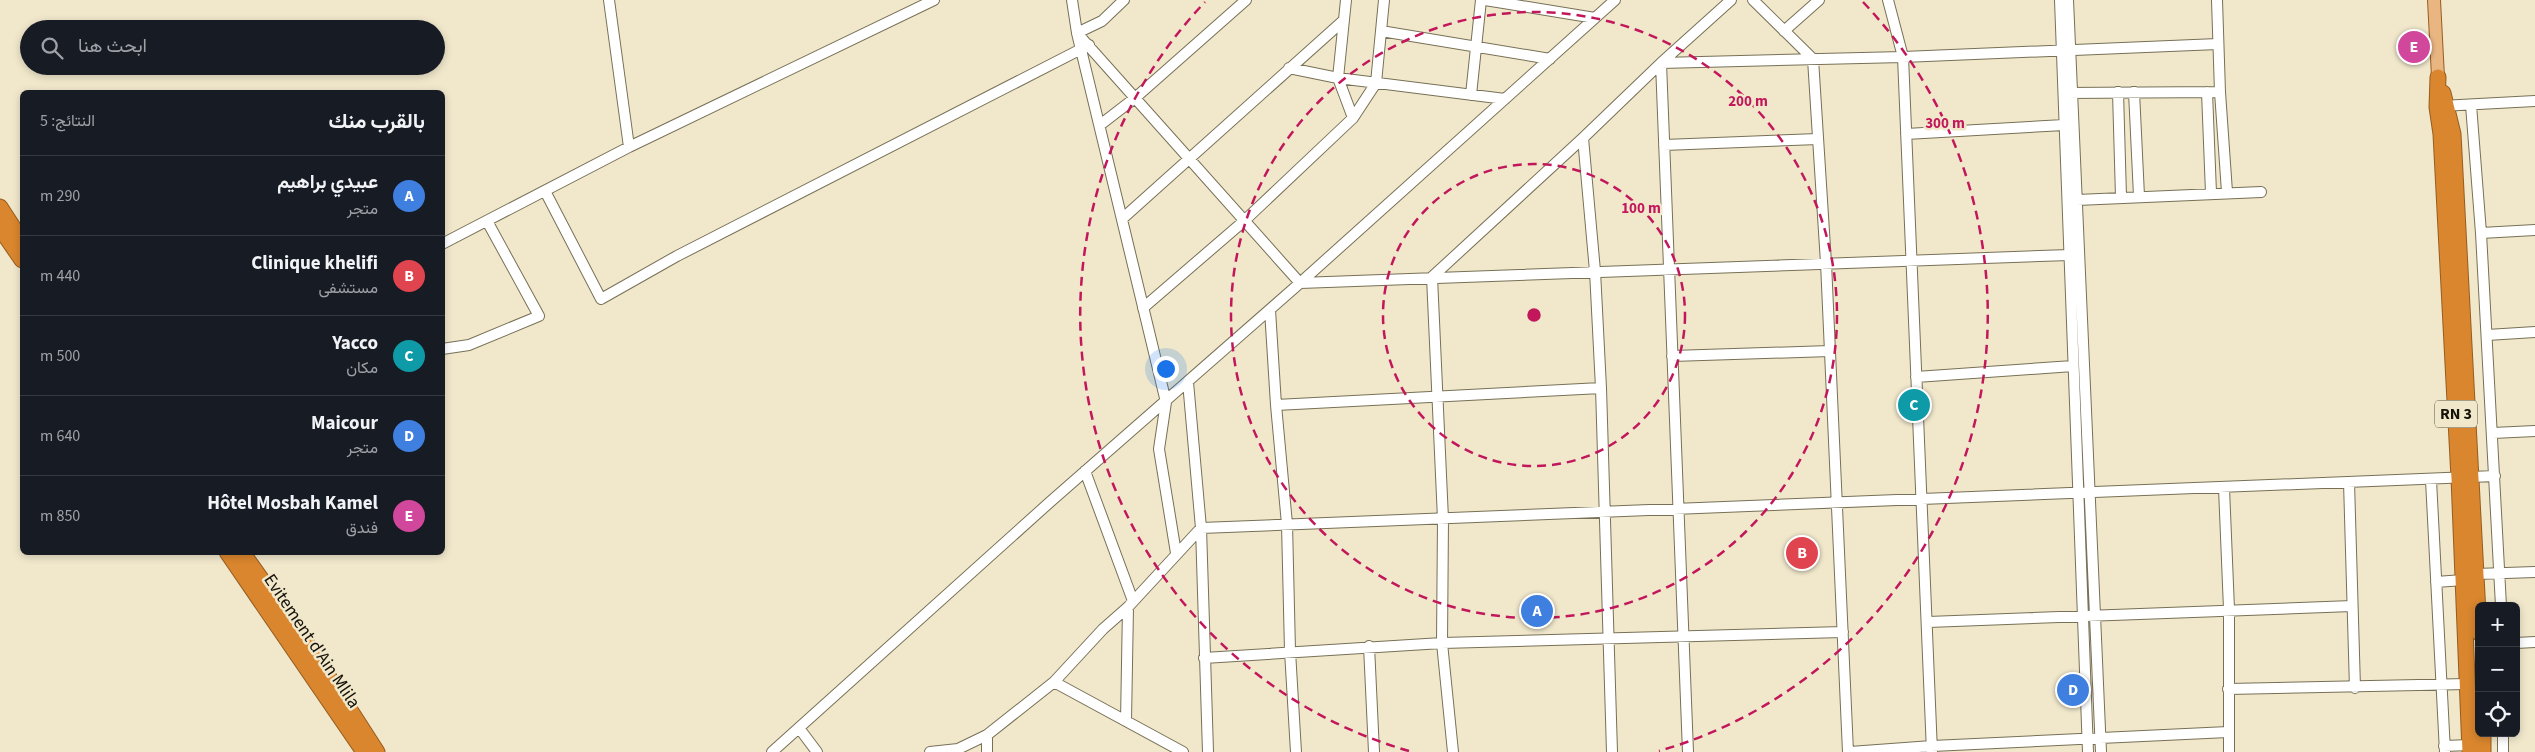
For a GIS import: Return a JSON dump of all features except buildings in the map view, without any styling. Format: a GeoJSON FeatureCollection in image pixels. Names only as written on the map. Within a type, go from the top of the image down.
{"type":"FeatureCollection","features":[{"type":"Feature","properties":{"kind":"highway","name":"RN 3"},"geometry":{"type":"LineString","coordinates":[[2438,77],[2442,106],[2441,134],[2466,478],[2470,577],[2467,684],[2474,750]]}},
{"type":"Feature","properties":{"kind":"highway"},"geometry":{"type":"LineString","coordinates":[[0,207],[20,238]]}},
{"type":"Feature","properties":{"kind":"highway"},"geometry":{"type":"LineString","coordinates":[[0,228],[20,257]]}},
{"type":"Feature","properties":{"kind":"highway","name":"Evitement d'Ain Mlila"},"geometry":{"type":"LineString","coordinates":[[229,555],[364,752]]}},
{"type":"Feature","properties":{"kind":"highway","name":"Evitement d'Ain Mlila"},"geometry":{"type":"LineString","coordinates":[[244,555],[312,652],[377,752]]}},
{"type":"Feature","properties":{"kind":"highway","name":"RN 3"},"geometry":{"type":"LineString","coordinates":[[2470,577],[2475,608]]}},
{"type":"Feature","properties":{"kind":"highway"},"geometry":{"type":"LineString","coordinates":[[2474,750],[2481,737]]}},
{"type":"Feature","properties":{"kind":"main road","name":"RN 3"},"geometry":{"type":"LineString","coordinates":[[2434,0],[2438,77]]}},
{"type":"Feature","properties":{"kind":"street"},"geometry":{"type":"LineString","coordinates":[[610,0],[629,147]]}},
{"type":"Feature","properties":{"kind":"street"},"geometry":{"type":"LineString","coordinates":[[445,242],[629,147],[934,0]]}},
{"type":"Feature","properties":{"kind":"street"},"geometry":{"type":"LineString","coordinates":[[1072,0],[1077,33],[1085,47],[1135,98],[1300,283]]}},
{"type":"Feature","properties":{"kind":"street"},"geometry":{"type":"LineString","coordinates":[[1077,33],[1102,21],[1124,0]]}},
{"type":"Feature","properties":{"kind":"street"},"geometry":{"type":"LineString","coordinates":[[1100,126],[1135,98],[1246,0]]}},
{"type":"Feature","properties":{"kind":"street"},"geometry":{"type":"LineString","coordinates":[[1346,0],[1338,78],[1353,118]]}},
{"type":"Feature","properties":{"kind":"street"},"geometry":{"type":"LineString","coordinates":[[1143,308],[1244,220],[1353,118],[1376,83],[1384,0]]}},
{"type":"Feature","properties":{"kind":"street"},"geometry":{"type":"LineString","coordinates":[[1471,95],[1483,0],[1596,18]]}},
{"type":"Feature","properties":{"kind":"street"},"geometry":{"type":"LineString","coordinates":[[772,752],[1085,472],[1270,310],[1615,0]]}},
{"type":"Feature","properties":{"kind":"street"},"geometry":{"type":"LineString","coordinates":[[1432,277],[1731,0]]}},
{"type":"Feature","properties":{"kind":"street"},"geometry":{"type":"LineString","coordinates":[[1753,0],[1813,59],[1826,263],[1849,752],[2088,740],[2101,737],[2228,732]]}},
{"type":"Feature","properties":{"kind":"street"},"geometry":{"type":"LineString","coordinates":[[1784,31],[1819,0]]}},
{"type":"Feature","properties":{"kind":"street"},"geometry":{"type":"LineString","coordinates":[[1888,0],[1903,57],[1932,749]]}},
{"type":"Feature","properties":{"kind":"street"},"geometry":{"type":"LineString","coordinates":[[2060,0],[2066,49],[2077,200],[2101,752]]}},
{"type":"Feature","properties":{"kind":"street"},"geometry":{"type":"LineString","coordinates":[[2066,49],[2068,0]]}},
{"type":"Feature","properties":{"kind":"street"},"geometry":{"type":"LineString","coordinates":[[2217,0],[2220,92],[2227,192]]}},
{"type":"Feature","properties":{"kind":"street"},"geometry":{"type":"LineString","coordinates":[[1122,218],[1190,160],[1344,20]]}},
{"type":"Feature","properties":{"kind":"street"},"geometry":{"type":"LineString","coordinates":[[1381,31],[1550,59]]}},
{"type":"Feature","properties":{"kind":"street"},"geometry":{"type":"LineString","coordinates":[[1661,63],[1903,57],[2218,44]]}},
{"type":"Feature","properties":{"kind":"street"},"geometry":{"type":"LineString","coordinates":[[545,191],[601,299],[677,256],[1085,47]]}},
{"type":"Feature","properties":{"kind":"street"},"geometry":{"type":"LineString","coordinates":[[1085,47],[1100,126],[1166,402],[1159,449],[1176,553]]}},
{"type":"Feature","properties":{"kind":"street"},"geometry":{"type":"LineString","coordinates":[[1661,63],[1688,752]]}},
{"type":"Feature","properties":{"kind":"street"},"geometry":{"type":"LineString","coordinates":[[1289,68],[1338,78],[1504,99]]}},
{"type":"Feature","properties":{"kind":"street"},"geometry":{"type":"LineString","coordinates":[[2118,92],[2121,197]]}},
{"type":"Feature","properties":{"kind":"street"},"geometry":{"type":"LineString","coordinates":[[2134,92],[2139,196]]}},
{"type":"Feature","properties":{"kind":"street"},"geometry":{"type":"LineString","coordinates":[[2207,92],[2211,193]]}},
{"type":"Feature","properties":{"kind":"street"},"geometry":{"type":"LineString","coordinates":[[2068,93],[2220,92]]}},
{"type":"Feature","properties":{"kind":"street"},"geometry":{"type":"LineString","coordinates":[[2068,93],[2064,125],[2088,752]]}},
{"type":"Feature","properties":{"kind":"street"},"geometry":{"type":"LineString","coordinates":[[2442,106],[2535,101]]}},
{"type":"Feature","properties":{"kind":"street"},"geometry":{"type":"LineString","coordinates":[[2471,105],[2481,233],[2501,574],[2501,602]]}},
{"type":"Feature","properties":{"kind":"street"},"geometry":{"type":"LineString","coordinates":[[1906,134],[2064,125]]}},
{"type":"Feature","properties":{"kind":"street"},"geometry":{"type":"LineString","coordinates":[[1583,138],[1595,271],[1601,388],[1607,637],[1612,752]]}},
{"type":"Feature","properties":{"kind":"street"},"geometry":{"type":"LineString","coordinates":[[1664,145],[1818,138]]}},
{"type":"Feature","properties":{"kind":"street"},"geometry":{"type":"LineString","coordinates":[[2077,200],[2261,192]]}},
{"type":"Feature","properties":{"kind":"street"},"geometry":{"type":"LineString","coordinates":[[445,349],[468,345],[539,316],[487,221]]}},
{"type":"Feature","properties":{"kind":"street"},"geometry":{"type":"LineString","coordinates":[[2481,233],[2535,230]]}},
{"type":"Feature","properties":{"kind":"street"},"geometry":{"type":"LineString","coordinates":[[1300,283],[2069,255]]}},
{"type":"Feature","properties":{"kind":"street"},"geometry":{"type":"LineString","coordinates":[[1432,277],[1443,519],[1442,643],[1453,752]]}},
{"type":"Feature","properties":{"kind":"street"},"geometry":{"type":"LineString","coordinates":[[1270,310],[1276,405],[1287,524],[1290,651],[1296,752]]}},
{"type":"Feature","properties":{"kind":"street"},"geometry":{"type":"LineString","coordinates":[[2487,335],[2535,332]]}},
{"type":"Feature","properties":{"kind":"street"},"geometry":{"type":"LineString","coordinates":[[1672,356],[1830,351]]}},
{"type":"Feature","properties":{"kind":"street"},"geometry":{"type":"LineString","coordinates":[[1916,377],[2073,366]]}},
{"type":"Feature","properties":{"kind":"street"},"geometry":{"type":"LineString","coordinates":[[1188,382],[1200,528],[1208,752]]}},
{"type":"Feature","properties":{"kind":"street"},"geometry":{"type":"LineString","coordinates":[[1276,405],[1601,388]]}},
{"type":"Feature","properties":{"kind":"street"},"geometry":{"type":"LineString","coordinates":[[2493,433],[2535,431]]}},
{"type":"Feature","properties":{"kind":"street"},"geometry":{"type":"LineString","coordinates":[[1085,472],[1130,604],[1126,721]]}},
{"type":"Feature","properties":{"kind":"street"},"geometry":{"type":"LineString","coordinates":[[930,752],[958,749],[987,735],[1054,682],[1200,528],[1604,511],[1838,504],[2494,476]]}},
{"type":"Feature","properties":{"kind":"street"},"geometry":{"type":"LineString","coordinates":[[2431,480],[2445,749],[2474,750]]}},
{"type":"Feature","properties":{"kind":"street"},"geometry":{"type":"LineString","coordinates":[[2349,482],[2355,688]]}},
{"type":"Feature","properties":{"kind":"street"},"geometry":{"type":"LineString","coordinates":[[2224,488],[2228,609],[2229,752]]}},
{"type":"Feature","properties":{"kind":"street"},"geometry":{"type":"LineString","coordinates":[[2436,582],[2470,577],[2535,572]]}},
{"type":"Feature","properties":{"kind":"street"},"geometry":{"type":"LineString","coordinates":[[1928,622],[2228,609],[2352,606]]}},
{"type":"Feature","properties":{"kind":"street"},"geometry":{"type":"LineString","coordinates":[[1204,658],[1369,646],[1442,643],[1843,632]]}},
{"type":"Feature","properties":{"kind":"street"},"geometry":{"type":"LineString","coordinates":[[2520,643],[2535,642]]}},
{"type":"Feature","properties":{"kind":"street"},"geometry":{"type":"LineString","coordinates":[[1369,646],[1374,752]]}},
{"type":"Feature","properties":{"kind":"street"},"geometry":{"type":"LineString","coordinates":[[1054,682],[1183,752]]}},
{"type":"Feature","properties":{"kind":"street"},"geometry":{"type":"LineString","coordinates":[[2228,689],[2355,688],[2467,684]]}},
{"type":"Feature","properties":{"kind":"street"},"geometry":{"type":"LineString","coordinates":[[799,728],[817,752]]}},
{"type":"Feature","properties":{"kind":"street"},"geometry":{"type":"LineString","coordinates":[[987,735],[987,752]]}},
{"type":"Feature","properties":{"kind":"street"},"geometry":{"type":"LineString","coordinates":[[2503,737],[2503,752]]}},
{"type":"Feature","properties":{"kind":"place","name":"Hôtel Mosbah Kamel"},"geometry":{"type":"Point","coordinates":[2414,47]}},
{"type":"Feature","properties":{"kind":"place","name":"Yacco"},"geometry":{"type":"Point","coordinates":[1914,405]}},
{"type":"Feature","properties":{"kind":"place","name":"Clinique khelifi"},"geometry":{"type":"Point","coordinates":[1802,553]}},
{"type":"Feature","properties":{"kind":"place","name":"عبيدي براهيم"},"geometry":{"type":"Point","coordinates":[1537,611]}},
{"type":"Feature","properties":{"kind":"place","name":"Maicour"},"geometry":{"type":"Point","coordinates":[2073,690]}}]}
